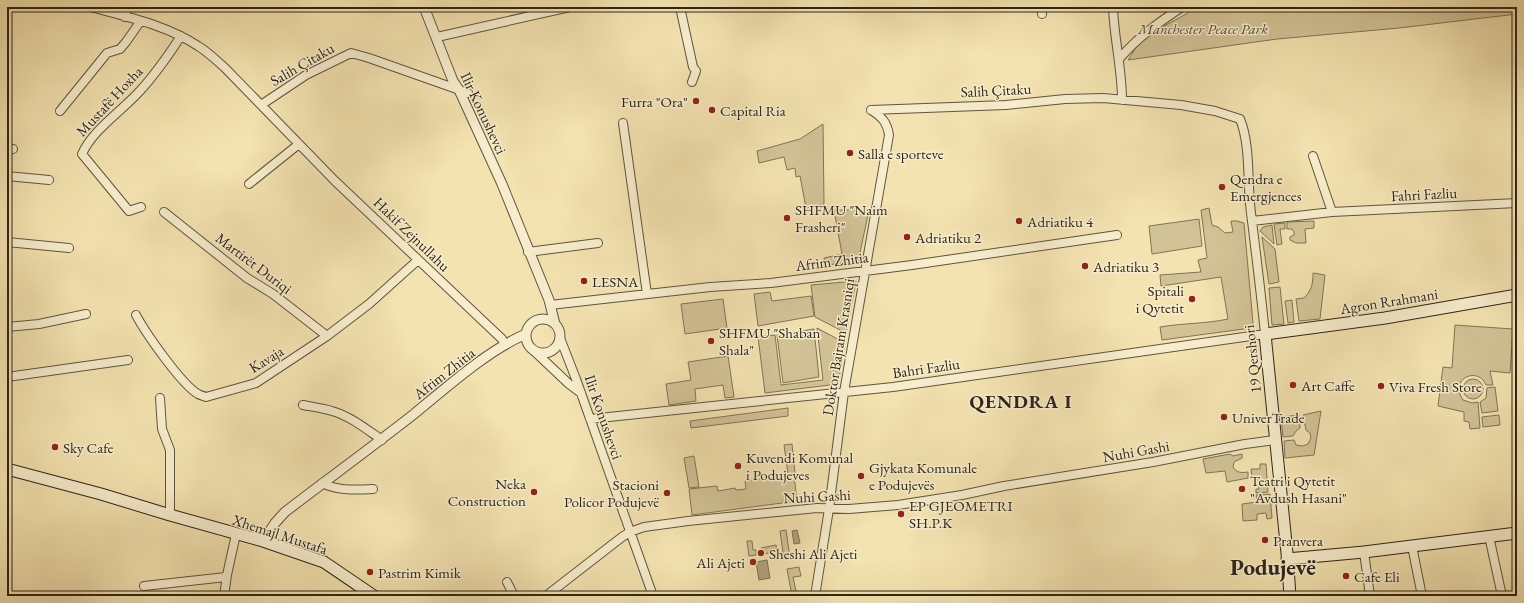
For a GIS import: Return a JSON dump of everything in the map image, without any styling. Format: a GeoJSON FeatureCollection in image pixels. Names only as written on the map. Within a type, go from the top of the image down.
{"type":"FeatureCollection","features":[{"type":"Feature","properties":{"kind":"main road","name":"Agron Rrahmani"},"geometry":{"type":"LineString","coordinates":[[1265,334],[1385,318],[1517,295]]}},
{"type":"Feature","properties":{"kind":"main road","name":"19 Qershori"},"geometry":{"type":"LineString","coordinates":[[1265,334],[1290,596]]}},
{"type":"Feature","properties":{"kind":"main road","name":"Xhemajl Mustafa"},"geometry":{"type":"LineString","coordinates":[[7,469],[263,541],[324,562],[374,596]]}},
{"type":"Feature","properties":{"kind":"main road"},"geometry":{"type":"LineString","coordinates":[[1287,559],[1364,552],[1517,533]]}},
{"type":"Feature","properties":{"kind":"street","name":"Hakif Zejnullahu"},"geometry":{"type":"LineString","coordinates":[[91,7],[163,28],[197,45],[216,60],[335,181],[502,339],[505,345]]}},
{"type":"Feature","properties":{"kind":"street"},"geometry":{"type":"LineString","coordinates":[[125,17],[127,7]]}},
{"type":"Feature","properties":{"kind":"street","name":"Ilir Konushevci"},"geometry":{"type":"LineString","coordinates":[[424,7],[453,81],[463,92],[550,305]]}},
{"type":"Feature","properties":{"kind":"street"},"geometry":{"type":"LineString","coordinates":[[437,38],[570,7]]}},
{"type":"Feature","properties":{"kind":"street"},"geometry":{"type":"LineString","coordinates":[[680,7],[693,67],[696,71],[692,82]]}},
{"type":"Feature","properties":{"kind":"street"},"geometry":{"type":"LineString","coordinates":[[1113,7],[1114,28],[1122,75],[1122,100]]}},
{"type":"Feature","properties":{"kind":"street"},"geometry":{"type":"LineString","coordinates":[[1120,58],[1135,41],[1182,7]]}},
{"type":"Feature","properties":{"kind":"street"},"geometry":{"type":"LineString","coordinates":[[60,111],[108,53],[120,49],[123,46],[140,22]]}},
{"type":"Feature","properties":{"kind":"street","name":"Mustafë Hoxha"},"geometry":{"type":"LineString","coordinates":[[141,207],[129,211],[82,154],[85,147],[93,137],[139,92],[181,36]]}},
{"type":"Feature","properties":{"kind":"street","name":"Salih Çitaku"},"geometry":{"type":"LineString","coordinates":[[261,105],[306,75],[351,53],[463,92]]}},
{"type":"Feature","properties":{"kind":"street","name":"Salih Çitaku"},"geometry":{"type":"LineString","coordinates":[[871,110],[1006,105],[1065,99],[1103,98],[1181,105],[1216,111],[1240,119]]}},
{"type":"Feature","properties":{"kind":"street","name":"Doktor Bajram Krasniqi"},"geometry":{"type":"LineString","coordinates":[[815,596],[829,509],[844,392],[889,135],[888,125],[883,118],[871,110]]}},
{"type":"Feature","properties":{"kind":"street","name":"19 Qershori"},"geometry":{"type":"LineString","coordinates":[[1240,119],[1245,135],[1252,221],[1265,334]]}},
{"type":"Feature","properties":{"kind":"street"},"geometry":{"type":"LineString","coordinates":[[623,123],[647,294]]}},
{"type":"Feature","properties":{"kind":"street"},"geometry":{"type":"LineString","coordinates":[[250,184],[299,144]]}},
{"type":"Feature","properties":{"kind":"street"},"geometry":{"type":"LineString","coordinates":[[1313,156],[1332,212]]}},
{"type":"Feature","properties":{"kind":"street"},"geometry":{"type":"LineString","coordinates":[[7,176],[49,180]]}},
{"type":"Feature","properties":{"kind":"street","name":"Fahri Fazliu"},"geometry":{"type":"LineString","coordinates":[[1252,221],[1332,212],[1517,203]]}},
{"type":"Feature","properties":{"kind":"street","name":"Martirët Duriqi"},"geometry":{"type":"LineString","coordinates":[[164,212],[247,278],[273,294],[327,336]]}},
{"type":"Feature","properties":{"kind":"street","name":"Afrim Zhitia"},"geometry":{"type":"LineString","coordinates":[[550,305],[710,287],[771,283],[1117,235]]}},
{"type":"Feature","properties":{"kind":"street"},"geometry":{"type":"LineString","coordinates":[[7,242],[69,248]]}},
{"type":"Feature","properties":{"kind":"street"},"geometry":{"type":"LineString","coordinates":[[528,252],[598,243]]}},
{"type":"Feature","properties":{"kind":"street","name":"Kavaja"},"geometry":{"type":"LineString","coordinates":[[136,314],[142,326],[182,379],[199,394],[206,397],[256,383],[327,336],[368,304],[418,260]]}},
{"type":"Feature","properties":{"kind":"street"},"geometry":{"type":"LineString","coordinates":[[550,305],[527,329],[527,343],[532,350],[581,393]]}},
{"type":"Feature","properties":{"kind":"street"},"geometry":{"type":"LineString","coordinates":[[532,350],[547,353],[556,347],[560,338],[550,305]]}},
{"type":"Feature","properties":{"kind":"street"},"geometry":{"type":"LineString","coordinates":[[7,327],[39,324],[86,314]]}},
{"type":"Feature","properties":{"kind":"street"},"geometry":{"type":"LineString","coordinates":[[535,321],[546,319],[555,324]]}},
{"type":"Feature","properties":{"kind":"street","name":"Afrim Zhitia"},"geometry":{"type":"LineString","coordinates":[[263,541],[275,523],[286,512],[322,483],[382,440],[458,379],[505,345],[526,334]]}},
{"type":"Feature","properties":{"kind":"street","name":"Bahri Fazliu"},"geometry":{"type":"LineString","coordinates":[[590,419],[893,387],[1265,334]]}},
{"type":"Feature","properties":{"kind":"street","name":"Ilir Konushevci"},"geometry":{"type":"LineString","coordinates":[[560,338],[653,596]]}},
{"type":"Feature","properties":{"kind":"street"},"geometry":{"type":"LineString","coordinates":[[7,377],[128,360]]}},
{"type":"Feature","properties":{"kind":"street"},"geometry":{"type":"LineString","coordinates":[[160,398],[162,430],[170,450],[170,515]]}},
{"type":"Feature","properties":{"kind":"street"},"geometry":{"type":"LineString","coordinates":[[303,405],[332,411],[343,415],[382,440]]}},
{"type":"Feature","properties":{"kind":"street","name":"Nuhi Gashi"},"geometry":{"type":"LineString","coordinates":[[546,596],[630,532],[644,527],[688,521],[813,509],[849,509],[898,505],[1275,440]]}},
{"type":"Feature","properties":{"kind":"street"},"geometry":{"type":"LineString","coordinates":[[322,483],[331,488],[346,490],[373,489]]}},
{"type":"Feature","properties":{"kind":"street"},"geometry":{"type":"LineString","coordinates":[[224,596],[226,577],[236,534]]}},
{"type":"Feature","properties":{"kind":"street"},"geometry":{"type":"LineString","coordinates":[[1489,536],[1502,596]]}},
{"type":"Feature","properties":{"kind":"street"},"geometry":{"type":"LineString","coordinates":[[1412,546],[1422,596]]}},
{"type":"Feature","properties":{"kind":"street"},"geometry":{"type":"LineString","coordinates":[[1364,552],[1370,596]]}},
{"type":"Feature","properties":{"kind":"street"},"geometry":{"type":"LineString","coordinates":[[144,586],[226,577]]}},
{"type":"Feature","properties":{"kind":"street"},"geometry":{"type":"LineString","coordinates":[[507,582],[514,596]]}},
{"type":"Feature","properties":{"kind":"green space","name":"Manchester Peace Park"},"geometry":{"type":"Polygon","coordinates":[[[1188,7],[1517,7],[1517,14],[1399,28],[1277,39],[1128,60],[1142,38],[1188,13],[1188,7]]]}},
{"type":"Feature","properties":{"kind":"green space"},"geometry":{"type":"Polygon","coordinates":[[[823,124],[824,204],[806,208],[800,176],[796,177],[795,168],[787,170],[784,157],[759,163],[757,151],[800,139],[823,124]]]}},
{"type":"Feature","properties":{"kind":"green space"},"geometry":{"type":"Polygon","coordinates":[[[1209,208],[1212,225],[1218,227],[1225,233],[1233,232],[1231,221],[1244,223],[1253,323],[1251,328],[1162,340],[1160,327],[1228,319],[1221,277],[1161,286],[1160,275],[1201,272],[1198,260],[1207,258],[1201,210],[1209,208]]]}},
{"type":"Feature","properties":{"kind":"green space"},"geometry":{"type":"Polygon","coordinates":[[[834,210],[869,210],[858,262],[825,265],[824,258],[842,254],[834,210]]]}},
{"type":"Feature","properties":{"kind":"green space"},"geometry":{"type":"Polygon","coordinates":[[[1199,219],[1202,246],[1152,254],[1149,226],[1199,219]]]}},
{"type":"Feature","properties":{"kind":"green space"},"geometry":{"type":"Polygon","coordinates":[[[1314,221],[1314,228],[1305,229],[1306,243],[1296,243],[1290,240],[1290,237],[1294,235],[1294,232],[1292,229],[1287,229],[1287,222],[1314,221]]]}},
{"type":"Feature","properties":{"kind":"green space"},"geometry":{"type":"Polygon","coordinates":[[[1285,223],[1285,229],[1280,229],[1282,244],[1277,245],[1274,224],[1285,223]]]}},
{"type":"Feature","properties":{"kind":"green space"},"geometry":{"type":"Polygon","coordinates":[[[1272,225],[1274,244],[1260,231],[1263,227],[1272,225]]]}},
{"type":"Feature","properties":{"kind":"green space"},"geometry":{"type":"Polygon","coordinates":[[[1262,237],[1275,249],[1279,282],[1269,284],[1262,237]]]}},
{"type":"Feature","properties":{"kind":"green space"},"geometry":{"type":"Polygon","coordinates":[[[1313,273],[1325,275],[1320,319],[1299,321],[1296,299],[1304,298],[1309,292],[1313,273]]]}},
{"type":"Feature","properties":{"kind":"green space"},"geometry":{"type":"Polygon","coordinates":[[[856,281],[846,333],[815,317],[811,285],[856,281]]]}},
{"type":"Feature","properties":{"kind":"green space"},"geometry":{"type":"Polygon","coordinates":[[[1280,287],[1284,324],[1272,325],[1269,288],[1280,287]]]}},
{"type":"Feature","properties":{"kind":"green space"},"geometry":{"type":"Polygon","coordinates":[[[770,292],[772,301],[811,296],[814,316],[758,326],[754,294],[770,292]]]}},
{"type":"Feature","properties":{"kind":"green space"},"geometry":{"type":"Polygon","coordinates":[[[723,299],[727,328],[685,334],[681,304],[723,299]]]}},
{"type":"Feature","properties":{"kind":"green space"},"geometry":{"type":"Polygon","coordinates":[[[1292,300],[1294,322],[1288,323],[1285,301],[1292,300]]]}},
{"type":"Feature","properties":{"kind":"green space"},"geometry":{"type":"Polygon","coordinates":[[[1455,325],[1513,329],[1510,373],[1490,371],[1493,385],[1486,385],[1482,379],[1477,376],[1472,376],[1466,377],[1459,386],[1459,392],[1463,400],[1472,403],[1478,402],[1480,428],[1470,429],[1469,422],[1464,421],[1464,412],[1438,406],[1443,367],[1452,368],[1455,325]]]}},
{"type":"Feature","properties":{"kind":"green space"},"geometry":{"type":"Polygon","coordinates":[[[817,328],[845,343],[838,384],[765,393],[758,337],[775,335],[781,385],[823,380],[817,328]]]}},
{"type":"Feature","properties":{"kind":"green space"},"geometry":{"type":"Polygon","coordinates":[[[814,329],[819,377],[783,383],[777,335],[814,329]]]}},
{"type":"Feature","properties":{"kind":"green space"},"geometry":{"type":"Polygon","coordinates":[[[728,356],[734,397],[725,398],[723,385],[695,389],[696,401],[669,405],[666,384],[691,380],[688,362],[728,356]]]}},
{"type":"Feature","properties":{"kind":"green space"},"geometry":{"type":"Polygon","coordinates":[[[1473,379],[1480,382],[1483,389],[1480,396],[1473,399],[1466,396],[1463,389],[1466,382],[1473,379]]]}},
{"type":"Feature","properties":{"kind":"green space"},"geometry":{"type":"Polygon","coordinates":[[[1495,387],[1498,411],[1482,413],[1480,402],[1486,398],[1487,388],[1495,387]]]}},
{"type":"Feature","properties":{"kind":"green space"},"geometry":{"type":"Polygon","coordinates":[[[788,408],[788,416],[691,428],[690,421],[788,408]]]}},
{"type":"Feature","properties":{"kind":"green space"},"geometry":{"type":"Polygon","coordinates":[[[1321,411],[1314,455],[1285,458],[1284,441],[1294,440],[1296,445],[1303,446],[1308,444],[1311,438],[1310,433],[1306,430],[1303,415],[1321,411]]]}},
{"type":"Feature","properties":{"kind":"green space"},"geometry":{"type":"Polygon","coordinates":[[[1299,415],[1300,428],[1293,436],[1283,437],[1281,417],[1299,415]]]}},
{"type":"Feature","properties":{"kind":"green space"},"geometry":{"type":"Polygon","coordinates":[[[1499,415],[1500,425],[1483,427],[1482,417],[1499,415]]]}},
{"type":"Feature","properties":{"kind":"green space"},"geometry":{"type":"Polygon","coordinates":[[[792,444],[795,473],[788,474],[784,445],[792,444]]]}},
{"type":"Feature","properties":{"kind":"green space"},"geometry":{"type":"Polygon","coordinates":[[[1230,454],[1233,456],[1242,454],[1242,458],[1234,462],[1233,467],[1239,472],[1248,472],[1248,478],[1227,482],[1225,471],[1206,473],[1203,459],[1230,454]]]}},
{"type":"Feature","properties":{"kind":"green space"},"geometry":{"type":"Polygon","coordinates":[[[694,456],[699,487],[689,488],[684,458],[694,456]]]}},
{"type":"Feature","properties":{"kind":"green space"},"geometry":{"type":"Polygon","coordinates":[[[1260,464],[1266,464],[1268,492],[1256,493],[1256,489],[1259,489],[1258,478],[1252,478],[1251,469],[1260,469],[1260,464]]]}},
{"type":"Feature","properties":{"kind":"green space"},"geometry":{"type":"Polygon","coordinates":[[[794,475],[797,501],[692,515],[689,489],[717,486],[718,491],[735,488],[736,490],[746,489],[745,481],[794,475]]]}},
{"type":"Feature","properties":{"kind":"green space"},"geometry":{"type":"Polygon","coordinates":[[[1270,494],[1272,518],[1267,519],[1266,513],[1257,514],[1257,520],[1243,521],[1242,504],[1257,502],[1256,495],[1270,494]]]}},
{"type":"Feature","properties":{"kind":"green space"},"geometry":{"type":"Polygon","coordinates":[[[786,530],[790,558],[784,559],[780,531],[786,530]]]}},
{"type":"Feature","properties":{"kind":"green space"},"geometry":{"type":"Polygon","coordinates":[[[747,541],[752,541],[753,550],[756,550],[756,555],[749,556],[747,541]]]}},
{"type":"Feature","properties":{"kind":"green space"},"geometry":{"type":"Polygon","coordinates":[[[776,545],[777,552],[762,554],[761,548],[776,545]]]}},
{"type":"Feature","properties":{"kind":"green space"},"geometry":{"type":"Polygon","coordinates":[[[799,567],[801,576],[793,577],[797,596],[792,596],[787,569],[799,567]]]}},
{"type":"Feature","properties":{"kind":"shaded area"},"geometry":{"type":"Polygon","coordinates":[[[797,530],[800,543],[794,544],[792,531],[797,530]]]}},
{"type":"Feature","properties":{"kind":"shaded area"},"geometry":{"type":"Polygon","coordinates":[[[767,560],[770,578],[759,580],[756,562],[767,560]]]}},
{"type":"Feature","properties":{"kind":"place","name":"Furra \"Ora\""},"geometry":{"type":"Point","coordinates":[696,101]}},
{"type":"Feature","properties":{"kind":"place","name":"Capital Ria"},"geometry":{"type":"Point","coordinates":[712,110]}},
{"type":"Feature","properties":{"kind":"place","name":"Salla e sporteve"},"geometry":{"type":"Point","coordinates":[850,153]}},
{"type":"Feature","properties":{"kind":"place","name":"Qendra e Emergjences"},"geometry":{"type":"Point","coordinates":[1222,187]}},
{"type":"Feature","properties":{"kind":"place","name":"SHFMU \"Naim Frasheri\""},"geometry":{"type":"Point","coordinates":[787,218]}},
{"type":"Feature","properties":{"kind":"place","name":"Adriatiku 4"},"geometry":{"type":"Point","coordinates":[1019,221]}},
{"type":"Feature","properties":{"kind":"place","name":"Adriatiku 2"},"geometry":{"type":"Point","coordinates":[907,237]}},
{"type":"Feature","properties":{"kind":"place","name":"Adriatiku 3"},"geometry":{"type":"Point","coordinates":[1085,266]}},
{"type":"Feature","properties":{"kind":"place","name":"LESNA"},"geometry":{"type":"Point","coordinates":[584,281]}},
{"type":"Feature","properties":{"kind":"place","name":"Spitali i Qytetit"},"geometry":{"type":"Point","coordinates":[1192,299]}},
{"type":"Feature","properties":{"kind":"place","name":"SHFMU \"Shaban Shala\""},"geometry":{"type":"Point","coordinates":[711,341]}},
{"type":"Feature","properties":{"kind":"place","name":"Art Caffe"},"geometry":{"type":"Point","coordinates":[1293,385]}},
{"type":"Feature","properties":{"kind":"place","name":"Viva Fresh Store"},"geometry":{"type":"Point","coordinates":[1381,386]}},
{"type":"Feature","properties":{"kind":"place","name":"UniverTrade"},"geometry":{"type":"Point","coordinates":[1224,417]}},
{"type":"Feature","properties":{"kind":"place","name":"Sky Cafe"},"geometry":{"type":"Point","coordinates":[55,447]}},
{"type":"Feature","properties":{"kind":"place","name":"Kuvendi Komunal i Podujeves"},"geometry":{"type":"Point","coordinates":[738,466]}},
{"type":"Feature","properties":{"kind":"place","name":"Gjykata Komunale e Podujevës"},"geometry":{"type":"Point","coordinates":[861,476]}},
{"type":"Feature","properties":{"kind":"place","name":"Teatri i Qytetit \"Avdush Hasani\""},"geometry":{"type":"Point","coordinates":[1242,489]}},
{"type":"Feature","properties":{"kind":"place","name":"Neka Construction"},"geometry":{"type":"Point","coordinates":[534,492]}},
{"type":"Feature","properties":{"kind":"place","name":"Stacioni Policor Podujevë"},"geometry":{"type":"Point","coordinates":[667,493]}},
{"type":"Feature","properties":{"kind":"place","name":"EP GJEOMETRI SH.P.K"},"geometry":{"type":"Point","coordinates":[901,514]}},
{"type":"Feature","properties":{"kind":"place","name":"Pranvera"},"geometry":{"type":"Point","coordinates":[1265,540]}},
{"type":"Feature","properties":{"kind":"place","name":"Sheshi Ali Ajeti"},"geometry":{"type":"Point","coordinates":[761,553]}},
{"type":"Feature","properties":{"kind":"place","name":"Ali Ajeti"},"geometry":{"type":"Point","coordinates":[753,562]}},
{"type":"Feature","properties":{"kind":"place","name":"Pastrim Kimik"},"geometry":{"type":"Point","coordinates":[370,572]}},
{"type":"Feature","properties":{"kind":"place","name":"Cafe Eli"},"geometry":{"type":"Point","coordinates":[1346,576]}},
{"type":"Feature","properties":{"kind":"district","name":"QENDRA I"},"geometry":{"type":"Point","coordinates":[1021,401]}},
{"type":"Feature","properties":{"kind":"district","name":"Podujevë"},"geometry":{"type":"Point","coordinates":[1273,567]}}]}
